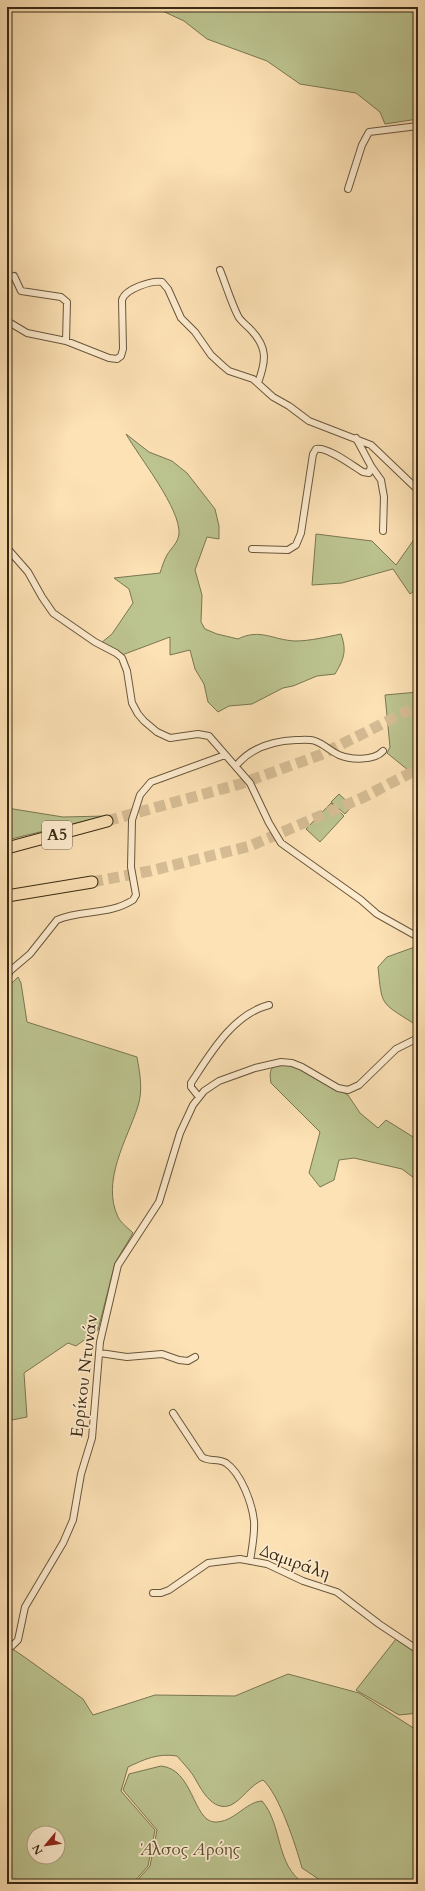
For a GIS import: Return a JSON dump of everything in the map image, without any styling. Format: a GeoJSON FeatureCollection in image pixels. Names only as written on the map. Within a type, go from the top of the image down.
{"type":"FeatureCollection","features":[{"type":"Feature","properties":{"kind":"highway","name":"Α5"},"geometry":{"type":"LineString","coordinates":[[7,848],[107,822]]}},
{"type":"Feature","properties":{"kind":"highway"},"geometry":{"type":"LineString","coordinates":[[7,896],[92,882]]}},
{"type":"Feature","properties":{"kind":"street"},"geometry":{"type":"LineString","coordinates":[[348,189],[362,145],[369,132],[418,126]]}},
{"type":"Feature","properties":{"kind":"street"},"geometry":{"type":"LineString","coordinates":[[220,270],[238,315],[256,335],[263,350],[265,359],[258,383]]}},
{"type":"Feature","properties":{"kind":"street"},"geometry":{"type":"LineString","coordinates":[[14,276],[21,291],[61,297],[66,302],[66,341]]}},
{"type":"Feature","properties":{"kind":"street"},"geometry":{"type":"LineString","coordinates":[[7,321],[27,333],[66,341],[109,358],[119,358],[123,349],[122,300],[124,295],[130,290],[160,282],[167,286],[181,318],[214,358],[226,369],[247,376],[258,383],[273,397],[289,406],[309,421],[371,444],[418,490]]}},
{"type":"Feature","properties":{"kind":"street"},"geometry":{"type":"LineString","coordinates":[[356,438],[371,466],[381,480],[384,497],[383,531]]}},
{"type":"Feature","properties":{"kind":"street"},"geometry":{"type":"LineString","coordinates":[[252,549],[288,550],[298,542],[301,533],[313,454],[316,449],[320,448],[327,451],[363,472],[369,473],[371,466]]}},
{"type":"Feature","properties":{"kind":"street"},"geometry":{"type":"LineString","coordinates":[[7,548],[28,572],[42,597],[54,613],[95,642],[116,653],[122,658],[128,671],[132,703],[144,721],[157,732],[170,738],[198,734],[209,736],[252,786],[269,823],[281,843],[361,900],[377,914],[418,937]]}},
{"type":"Feature","properties":{"kind":"street"},"geometry":{"type":"LineString","coordinates":[[236,766],[245,756],[258,748],[284,741],[315,741],[339,754],[350,757],[372,757],[383,751]]}},
{"type":"Feature","properties":{"kind":"street"},"geometry":{"type":"LineString","coordinates":[[7,977],[10,971],[30,954],[57,920],[64,917],[103,912],[133,900],[136,895],[131,867],[132,820],[140,795],[151,782],[224,755]]}},
{"type":"Feature","properties":{"kind":"street"},"geometry":{"type":"LineString","coordinates":[[199,1096],[191,1088],[191,1083],[206,1060],[237,1023],[258,1008],[269,1005]]}},
{"type":"Feature","properties":{"kind":"street","name":"Ερρίκου Ντυνάν"},"geometry":{"type":"LineString","coordinates":[[7,1645],[12,1646],[17,1641],[25,1607],[72,1525],[81,1474],[92,1438],[100,1342],[118,1265],[159,1202],[180,1133],[199,1096],[207,1088],[219,1081],[255,1068],[281,1062],[298,1065],[338,1088],[348,1090],[358,1085],[396,1049],[418,1038]]}},
{"type":"Feature","properties":{"kind":"street"},"geometry":{"type":"LineString","coordinates":[[100,1353],[127,1357],[162,1354],[179,1360],[188,1361],[195,1357]]}},
{"type":"Feature","properties":{"kind":"street"},"geometry":{"type":"LineString","coordinates":[[173,1413],[202,1457],[208,1460],[220,1460],[226,1463],[243,1484],[254,1520],[250,1561]]}},
{"type":"Feature","properties":{"kind":"street","name":"Δαμιράλη"},"geometry":{"type":"LineString","coordinates":[[153,1593],[161,1593],[169,1590],[208,1563],[231,1560],[267,1564],[303,1581],[336,1592],[379,1624],[418,1650]]}},
{"type":"Feature","properties":{"kind":"green space"},"geometry":{"type":"Polygon","coordinates":[[[154,7],[418,7],[418,119],[385,124],[380,112],[356,93],[300,84],[267,61],[207,39],[184,21],[154,7]]]}},
{"type":"Feature","properties":{"kind":"green space"},"geometry":{"type":"Polygon","coordinates":[[[126,434],[149,452],[172,461],[187,473],[215,509],[219,526],[219,539],[207,537],[195,570],[202,595],[201,622],[205,629],[217,634],[238,639],[246,636],[260,635],[301,641],[341,634],[344,645],[344,655],[335,674],[317,676],[293,686],[283,688],[252,704],[229,706],[218,712],[208,702],[204,684],[195,669],[190,650],[170,655],[170,637],[122,655],[101,643],[112,634],[133,603],[129,589],[114,578],[160,573],[166,557],[176,543],[179,534],[178,523],[167,497],[126,434]]]}},
{"type":"Feature","properties":{"kind":"green space"},"geometry":{"type":"Polygon","coordinates":[[[418,528],[418,588],[410,594],[393,569],[342,583],[312,585],[316,534],[372,541],[396,565],[415,538],[418,528]]]}},
{"type":"Feature","properties":{"kind":"green space"},"geometry":{"type":"Polygon","coordinates":[[[418,692],[418,772],[413,774],[387,753],[390,747],[385,695],[418,692]]]}},
{"type":"Feature","properties":{"kind":"green space"},"geometry":{"type":"Polygon","coordinates":[[[339,794],[352,806],[345,814],[331,802],[339,794]]]}},
{"type":"Feature","properties":{"kind":"green space"},"geometry":{"type":"Polygon","coordinates":[[[331,803],[344,816],[320,842],[306,829],[331,803]]]}},
{"type":"Feature","properties":{"kind":"green space"},"geometry":{"type":"Polygon","coordinates":[[[7,808],[63,817],[106,816],[7,840],[7,808]]]}},
{"type":"Feature","properties":{"kind":"green space"},"geometry":{"type":"Polygon","coordinates":[[[412,948],[418,948],[418,1019],[413,1023],[394,1011],[385,1002],[382,996],[378,967],[387,957],[412,948]]]}},
{"type":"Feature","properties":{"kind":"green space"},"geometry":{"type":"Polygon","coordinates":[[[18,977],[21,983],[27,1022],[137,1057],[141,1088],[140,1100],[122,1147],[114,1175],[112,1189],[118,1217],[133,1233],[115,1263],[98,1330],[76,1346],[68,1343],[24,1373],[27,1417],[7,1421],[7,988],[18,977]]]}},
{"type":"Feature","properties":{"kind":"green space"},"geometry":{"type":"Polygon","coordinates":[[[289,1064],[305,1071],[348,1095],[360,1113],[378,1128],[386,1120],[418,1140],[418,1181],[402,1169],[354,1158],[339,1160],[334,1180],[320,1187],[309,1173],[320,1132],[271,1083],[271,1070],[275,1066],[289,1064]]]}},
{"type":"Feature","properties":{"kind":"green space"},"geometry":{"type":"Polygon","coordinates":[[[396,1639],[418,1654],[418,1713],[399,1715],[356,1690],[396,1639]]]}},
{"type":"Feature","properties":{"kind":"green space"},"geometry":{"type":"Polygon","coordinates":[[[7,1649],[14,1650],[83,1699],[93,1715],[155,1695],[235,1696],[288,1674],[359,1693],[418,1731],[418,1884],[326,1884],[302,1868],[296,1847],[281,1808],[269,1787],[263,1780],[254,1785],[231,1805],[218,1805],[208,1798],[193,1775],[177,1756],[164,1755],[140,1761],[128,1767],[121,1791],[155,1830],[148,1866],[132,1884],[7,1884],[7,1649]]]}},
{"type":"Feature","properties":{"kind":"green space","name":"Άλσος Αρόης"},"geometry":{"type":"Polygon","coordinates":[[[161,1766],[172,1769],[180,1776],[201,1813],[207,1819],[214,1822],[228,1819],[250,1805],[262,1801],[269,1811],[289,1867],[295,1876],[305,1884],[134,1884],[150,1866],[157,1830],[123,1790],[129,1774],[161,1766]]]}},
{"type":"Feature","properties":{"kind":"tunnel"},"geometry":{"type":"LineString","coordinates":[[107,821],[240,784],[320,755],[418,706]]}},
{"type":"Feature","properties":{"kind":"tunnel"},"geometry":{"type":"LineString","coordinates":[[92,882],[150,871],[250,846],[362,798],[418,769]]}}]}
